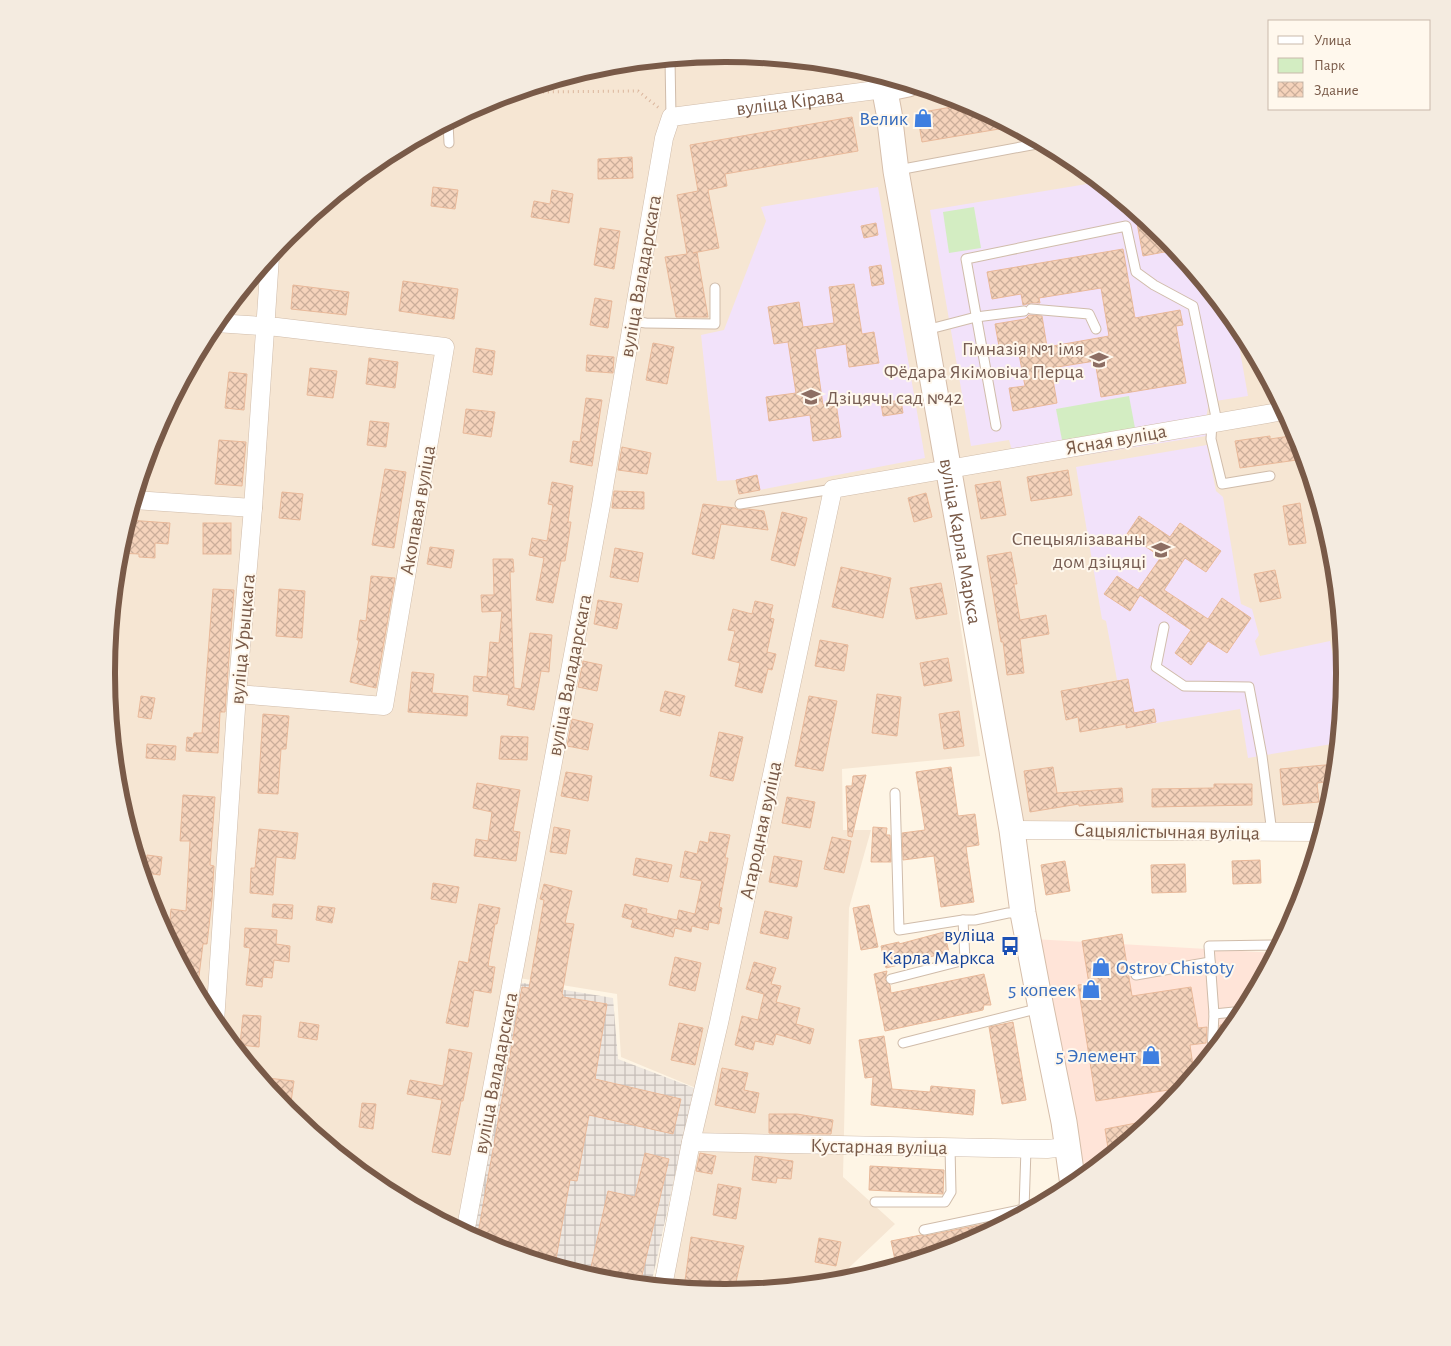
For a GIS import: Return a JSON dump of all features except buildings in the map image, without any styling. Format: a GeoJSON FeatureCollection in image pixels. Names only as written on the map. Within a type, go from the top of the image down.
{"type":"FeatureCollection","features":[{"type":"Feature","properties":{"kind":"main road","name":"вуліца Карла Маркса"},"geometry":{"type":"LineString","coordinates":[[891,85],[889,113],[896,171],[1012,830],[1040,1008],[1064,1122],[1071,1176]]}},
{"type":"Feature","properties":{"kind":"street","name":"вуліца Кірава"},"geometry":{"type":"LineString","coordinates":[[671,117],[886,84]]}},
{"type":"Feature","properties":{"kind":"street","name":"вуліца Валадарскага"},"geometry":{"type":"LineString","coordinates":[[466,1226],[601,505],[664,138],[671,117]]}},
{"type":"Feature","properties":{"kind":"street","name":"вуліца Урыцкага"},"geometry":{"type":"LineString","coordinates":[[216,1009],[237,694],[253,508],[269,267]]}},
{"type":"Feature","properties":{"kind":"street"},"geometry":{"type":"LineString","coordinates":[[225,324],[266,326]]}},
{"type":"Feature","properties":{"kind":"street","name":"Акопавая вуліца"},"geometry":{"type":"LineString","coordinates":[[237,694],[384,706],[445,347],[266,326]]}},
{"type":"Feature","properties":{"kind":"street","name":"Ясная вуліца"},"geometry":{"type":"LineString","coordinates":[[949,468],[1277,412]]}},
{"type":"Feature","properties":{"kind":"street"},"geometry":{"type":"LineString","coordinates":[[833,489],[949,468]]}},
{"type":"Feature","properties":{"kind":"street","name":"Агародная вуліца"},"geometry":{"type":"LineString","coordinates":[[664,1280],[691,1142],[721,1013],[833,489]]}},
{"type":"Feature","properties":{"kind":"street"},"geometry":{"type":"LineString","coordinates":[[140,500],[253,508]]}},
{"type":"Feature","properties":{"kind":"street","name":"Сацыялістычная вуліца"},"geometry":{"type":"LineString","coordinates":[[1012,830],[1315,832]]}},
{"type":"Feature","properties":{"kind":"street","name":"Кустарная вуліца"},"geometry":{"type":"LineString","coordinates":[[691,1142],[950,1147],[1066,1147]]}},
{"type":"Feature","properties":{"kind":"lane"},"geometry":{"type":"LineString","coordinates":[[669,66],[671,117]]}},
{"type":"Feature","properties":{"kind":"lane"},"geometry":{"type":"LineString","coordinates":[[448,129],[449,143]]}},
{"type":"Feature","properties":{"kind":"lane"},"geometry":{"type":"LineString","coordinates":[[896,171],[1032,145]]}},
{"type":"Feature","properties":{"kind":"lane"},"geometry":{"type":"LineString","coordinates":[[996,426],[966,259],[1126,226],[1136,272],[1154,285],[1192,306],[1215,422],[1211,439],[1222,484],[1270,476]]}},
{"type":"Feature","properties":{"kind":"lane"},"geometry":{"type":"LineString","coordinates":[[632,321],[715,324],[715,288]]}},
{"type":"Feature","properties":{"kind":"lane"},"geometry":{"type":"LineString","coordinates":[[924,330],[976,316],[1027,310],[1089,314],[1096,329]]}},
{"type":"Feature","properties":{"kind":"lane"},"geometry":{"type":"LineString","coordinates":[[740,504],[833,489]]}},
{"type":"Feature","properties":{"kind":"lane"},"geometry":{"type":"LineString","coordinates":[[1164,627],[1156,667],[1184,686],[1249,687],[1262,756],[1272,833]]}},
{"type":"Feature","properties":{"kind":"lane"},"geometry":{"type":"LineString","coordinates":[[895,793],[898,930],[1024,913]]}},
{"type":"Feature","properties":{"kind":"lane"},"geometry":{"type":"LineString","coordinates":[[892,979],[965,960],[963,920]]}},
{"type":"Feature","properties":{"kind":"lane"},"geometry":{"type":"LineString","coordinates":[[1213,1041],[1214,1014],[1209,946],[1272,945]]}},
{"type":"Feature","properties":{"kind":"lane"},"geometry":{"type":"LineString","coordinates":[[1136,975],[1210,962]]}},
{"type":"Feature","properties":{"kind":"lane"},"geometry":{"type":"LineString","coordinates":[[903,1043],[1040,1008]]}},
{"type":"Feature","properties":{"kind":"lane"},"geometry":{"type":"LineString","coordinates":[[1214,1014],[1233,1012]]}},
{"type":"Feature","properties":{"kind":"lane"},"geometry":{"type":"LineString","coordinates":[[875,1202],[945,1202],[951,1192],[950,1147]]}},
{"type":"Feature","properties":{"kind":"lane"},"geometry":{"type":"LineString","coordinates":[[1024,1206],[1026,1148]]}},
{"type":"Feature","properties":{"kind":"lane"},"geometry":{"type":"LineString","coordinates":[[924,1230],[1012,1212]]}},
{"type":"Feature","properties":{"kind":"path"},"geometry":{"type":"LineString","coordinates":[[539,92],[638,91],[671,117]]}},
{"type":"Feature","properties":{"kind":"shaded area"},"geometry":{"type":"Polygon","coordinates":[[[726,62],[765,64],[845,74],[879,82],[980,756],[842,769],[843,830],[871,830],[849,908],[843,1177],[895,1224],[844,1272],[805,1278],[726,1284],[657,1279],[696,1088],[621,1057],[617,994],[507,976],[460,1223],[386,1181],[323,1132],[267,1076],[241,1045],[218,1012],[178,943],[161,907],[147,869],[127,792],[120,753],[116,713],[116,633],[120,593],[136,515],[161,439],[197,368],[218,334],[241,301],[294,241],[323,214],[386,165],[455,125],[529,95],[567,83],[606,74],[646,68],[726,62]]]}},
{"type":"Feature","properties":{"kind":"shaded area"},"geometry":{"type":"Polygon","coordinates":[[[906,90],[996,125],[1065,165],[1097,189],[1157,241],[1184,270],[1210,301],[1254,368],[1290,439],[1304,477],[1315,515],[1331,593],[1335,633],[1335,713],[1331,753],[1317,824],[1019,823],[891,92],[906,90]]]}},
{"type":"Feature","properties":{"kind":"shaded area","name":"Гімназія №1 імя Фёдара Якімовіча Перца"},"geometry":{"type":"Polygon","coordinates":[[[1090,184],[1137,222],[1143,255],[1168,253],[1210,301],[1239,343],[1248,396],[1209,402],[1205,424],[1206,436],[1014,466],[1014,457],[1009,440],[971,446],[930,210],[1090,184]]]}},
{"type":"Feature","properties":{"kind":"shaded area","name":"Дзіцячы сад №42"},"geometry":{"type":"Polygon","coordinates":[[[878,187],[925,458],[739,494],[736,480],[717,481],[701,335],[724,330],[766,221],[761,207],[878,187]]]}},
{"type":"Feature","properties":{"kind":"shaded area","name":"Спецыялізаваны дом дзіцяці"},"geometry":{"type":"Polygon","coordinates":[[[1207,445],[1216,491],[1223,497],[1241,604],[1252,609],[1259,635],[1255,641],[1260,656],[1330,641],[1336,673],[1332,744],[1248,758],[1240,709],[1126,728],[1106,621],[1102,619],[1076,467],[1207,445]]]}},
{"type":"Feature","properties":{"kind":"shaded area"},"geometry":{"type":"Polygon","coordinates":[[[1033,939],[1268,953],[1233,1012],[1210,1045],[1184,1076],[1128,1132],[1075,1174],[1033,939]]]}},
{"type":"Feature","properties":{"kind":"shaded area"},"geometry":{"type":"Polygon","coordinates":[[[517,982],[613,998],[618,1059],[694,1088],[652,1279],[606,1272],[567,1263],[529,1251],[473,1229],[517,982]]]}},
{"type":"Feature","properties":{"kind":"green space"},"geometry":{"type":"Polygon","coordinates":[[[974,207],[981,248],[949,253],[943,212],[974,207]]]}},
{"type":"Feature","properties":{"kind":"green space"},"geometry":{"type":"Polygon","coordinates":[[[1129,396],[1135,428],[1062,440],[1056,409],[1129,396]]]}},
{"type":"Feature","properties":{"kind":"place","name":"Велик"},"geometry":{"type":"Point","coordinates":[923,118]}},
{"type":"Feature","properties":{"kind":"place","name":"Гімназія №1 імя Фёдара Якімовіча Перца"},"geometry":{"type":"Point","coordinates":[1099,360]}},
{"type":"Feature","properties":{"kind":"place","name":"Дзіцячы сад №42"},"geometry":{"type":"Point","coordinates":[811,397]}},
{"type":"Feature","properties":{"kind":"place","name":"Спецыялізаваны дом дзіцяці"},"geometry":{"type":"Point","coordinates":[1161,550]}},
{"type":"Feature","properties":{"kind":"place","name":"вуліца Карла Маркса"},"geometry":{"type":"Point","coordinates":[1010,946]}},
{"type":"Feature","properties":{"kind":"place","name":"Ostrov Chistoty"},"geometry":{"type":"Point","coordinates":[1101,967]}},
{"type":"Feature","properties":{"kind":"place","name":"5 копеек"},"geometry":{"type":"Point","coordinates":[1091,989]}},
{"type":"Feature","properties":{"kind":"place","name":"5 Элемент"},"geometry":{"type":"Point","coordinates":[1151,1055]}}]}
